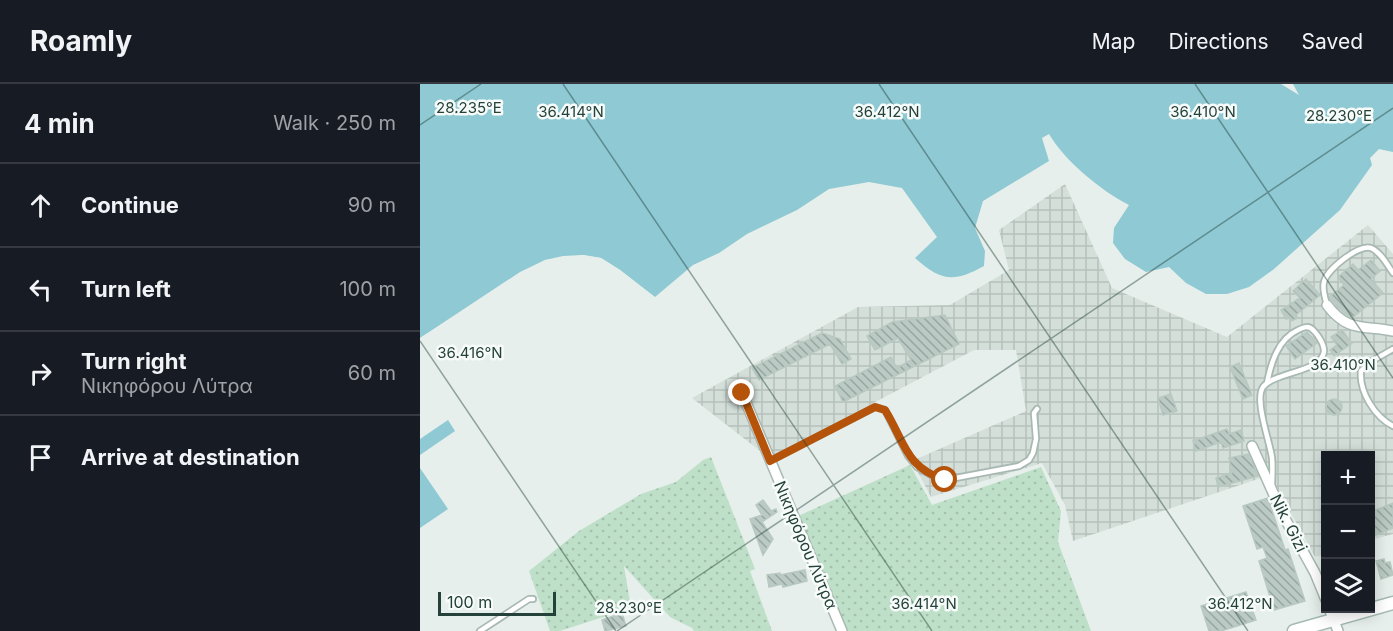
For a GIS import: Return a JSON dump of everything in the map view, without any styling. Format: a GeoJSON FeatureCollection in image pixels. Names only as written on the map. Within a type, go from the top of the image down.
{"type":"FeatureCollection","features":[{"type":"Feature","properties":{"kind":"main road"},"geometry":{"type":"LineString","coordinates":[[1294,631],[1393,603]]}},
{"type":"Feature","properties":{"kind":"street"},"geometry":{"type":"LineString","coordinates":[[1327,305],[1341,320],[1350,325],[1393,331]]}},
{"type":"Feature","properties":{"kind":"street","name":"Νικηφόρου Λύτρα"},"geometry":{"type":"LineString","coordinates":[[742,393],[842,631]]}},
{"type":"Feature","properties":{"kind":"street","name":"Nik. Gizi"},"geometry":{"type":"LineString","coordinates":[[1252,446],[1321,588]]}},
{"type":"Feature","properties":{"kind":"lane"},"geometry":{"type":"LineString","coordinates":[[1327,305],[1324,283],[1328,272],[1358,250],[1369,247],[1378,252],[1393,273]]}},
{"type":"Feature","properties":{"kind":"lane"},"geometry":{"type":"LineString","coordinates":[[1266,383],[1319,361],[1324,351],[1319,337],[1310,327],[1305,327],[1286,337],[1261,390],[1260,401],[1272,460],[1272,491]]}},
{"type":"Feature","properties":{"kind":"lane"},"geometry":{"type":"LineString","coordinates":[[1393,348],[1361,371],[1360,380],[1378,415],[1393,426]]}},
{"type":"Feature","properties":{"kind":"lane"},"geometry":{"type":"LineString","coordinates":[[770,461],[875,407],[885,410],[908,456],[917,466],[931,476],[945,480],[962,478],[976,473],[1019,466],[1029,460],[1036,439],[1034,413],[1037,409]]}},
{"type":"Feature","properties":{"kind":"lane"},"geometry":{"type":"LineString","coordinates":[[480,631],[529,599],[533,599]]}},
{"type":"Feature","properties":{"kind":"shaded area"},"geometry":{"type":"Polygon","coordinates":[[[1065,184],[1112,288],[1227,337],[1368,225],[1393,254],[1393,534],[1375,539],[1375,451],[1321,451],[1321,555],[1315,557],[1270,475],[1073,541],[1065,505],[1042,463],[931,497],[912,461],[1026,411],[1016,350],[974,350],[769,458],[692,398],[858,307],[950,305],[1009,270],[999,230],[1065,184]]]}},
{"type":"Feature","properties":{"kind":"green space"},"geometry":{"type":"Polygon","coordinates":[[[711,457],[755,569],[750,571],[772,631],[694,631],[670,617],[624,566],[631,608],[560,631],[550,631],[529,571],[579,531],[641,494],[676,482],[703,460],[711,457]]]}},
{"type":"Feature","properties":{"kind":"green space"},"geometry":{"type":"Polygon","coordinates":[[[910,465],[932,505],[1041,467],[1061,511],[1058,542],[1091,631],[847,631],[796,517],[910,465]]]}},
{"type":"Feature","properties":{"kind":"water"},"geometry":{"type":"Polygon","coordinates":[[[420,84],[1281,84],[1299,95],[1293,84],[1393,84],[1393,152],[1379,149],[1370,158],[1372,165],[1340,210],[1274,269],[1249,287],[1227,294],[1206,294],[1186,283],[1169,267],[1146,272],[1125,259],[1113,243],[1114,228],[1129,205],[1084,174],[1064,154],[1049,134],[1042,138],[1049,161],[983,201],[975,228],[985,251],[984,266],[964,275],[948,277],[940,275],[915,258],[937,237],[902,188],[869,182],[829,189],[797,210],[747,234],[719,253],[693,265],[655,297],[601,258],[583,255],[545,260],[420,338],[420,84]]]}},
{"type":"Feature","properties":{"kind":"water"},"geometry":{"type":"Polygon","coordinates":[[[448,420],[455,431],[420,455],[420,439],[448,420]]]}},
{"type":"Feature","properties":{"kind":"water"},"geometry":{"type":"Polygon","coordinates":[[[420,468],[448,509],[420,528],[420,468]]]}},
{"type":"Feature","properties":{"kind":"pier"},"geometry":{"type":"Polygon","coordinates":[[[583,255],[601,258],[657,299],[653,299],[619,272],[600,261],[583,258],[564,259],[546,263],[522,275],[420,341],[420,338],[520,272],[545,260],[583,255]]]}},
{"type":"Feature","properties":{"kind":"building"},"geometry":{"type":"Polygon","coordinates":[[[1371,260],[1380,271],[1371,279],[1383,293],[1352,318],[1329,297],[1344,285],[1338,277],[1353,264],[1358,270],[1371,260]]]}},
{"type":"Feature","properties":{"kind":"building"},"geometry":{"type":"Polygon","coordinates":[[[1306,279],[1320,295],[1296,315],[1298,318],[1291,321],[1289,318],[1286,319],[1281,310],[1300,298],[1293,291],[1306,279]]]}},
{"type":"Feature","properties":{"kind":"building"},"geometry":{"type":"Polygon","coordinates":[[[945,315],[959,344],[843,402],[835,386],[891,357],[897,368],[911,360],[898,338],[875,350],[867,336],[892,322],[945,315]]]}},
{"type":"Feature","properties":{"kind":"building"},"geometry":{"type":"Polygon","coordinates":[[[1342,330],[1352,343],[1334,356],[1330,350],[1337,345],[1331,337],[1342,330]]]}},
{"type":"Feature","properties":{"kind":"building"},"geometry":{"type":"Polygon","coordinates":[[[1307,332],[1317,343],[1295,359],[1286,346],[1307,332]]]}},
{"type":"Feature","properties":{"kind":"building"},"geometry":{"type":"Polygon","coordinates":[[[822,333],[840,339],[851,359],[842,364],[830,344],[759,380],[752,368],[822,333]]]}},
{"type":"Feature","properties":{"kind":"building"},"geometry":{"type":"Polygon","coordinates":[[[1239,363],[1252,395],[1243,399],[1230,367],[1239,363]]]}},
{"type":"Feature","properties":{"kind":"building"},"geometry":{"type":"Polygon","coordinates":[[[1171,394],[1177,411],[1163,415],[1158,398],[1171,394]]]}},
{"type":"Feature","properties":{"kind":"building"},"geometry":{"type":"Polygon","coordinates":[[[1334,399],[1340,401],[1342,407],[1340,413],[1334,415],[1328,413],[1326,407],[1328,401],[1334,399]]]}},
{"type":"Feature","properties":{"kind":"building"},"geometry":{"type":"Polygon","coordinates":[[[1227,429],[1229,434],[1241,430],[1244,441],[1223,448],[1221,442],[1196,451],[1193,441],[1227,429]]]}},
{"type":"Feature","properties":{"kind":"building"},"geometry":{"type":"Polygon","coordinates":[[[1248,454],[1258,476],[1218,487],[1216,478],[1232,473],[1229,458],[1248,454]]]}},
{"type":"Feature","properties":{"kind":"building"},"geometry":{"type":"Polygon","coordinates":[[[1268,498],[1305,601],[1274,610],[1259,561],[1267,558],[1263,547],[1257,549],[1243,506],[1268,498]]]}},
{"type":"Feature","properties":{"kind":"building"},"geometry":{"type":"Polygon","coordinates":[[[763,500],[771,511],[776,509],[777,512],[762,522],[773,539],[763,555],[750,519],[762,515],[756,505],[763,500]]]}},
{"type":"Feature","properties":{"kind":"building"},"geometry":{"type":"Polygon","coordinates":[[[1393,503],[1393,528],[1375,535],[1375,510],[1393,503]]]}},
{"type":"Feature","properties":{"kind":"building"},"geometry":{"type":"Polygon","coordinates":[[[1384,559],[1385,563],[1390,562],[1393,575],[1381,579],[1376,561],[1384,559]]]}},
{"type":"Feature","properties":{"kind":"building"},"geometry":{"type":"Polygon","coordinates":[[[805,570],[807,581],[783,587],[782,584],[769,587],[767,575],[805,570]]]}},
{"type":"Feature","properties":{"kind":"building"},"geometry":{"type":"Polygon","coordinates":[[[1246,592],[1256,620],[1221,631],[1209,631],[1201,606],[1246,592]]]}},
{"type":"Feature","properties":{"kind":"building"},"geometry":{"type":"Polygon","coordinates":[[[622,613],[626,626],[605,631],[602,620],[622,613]]]}},
{"type":"Feature","properties":{"kind":"route"},"geometry":{"type":"LineString","coordinates":[[742,393],[770,461],[875,407],[885,410],[908,456],[917,466],[931,476],[945,480]]}}]}
